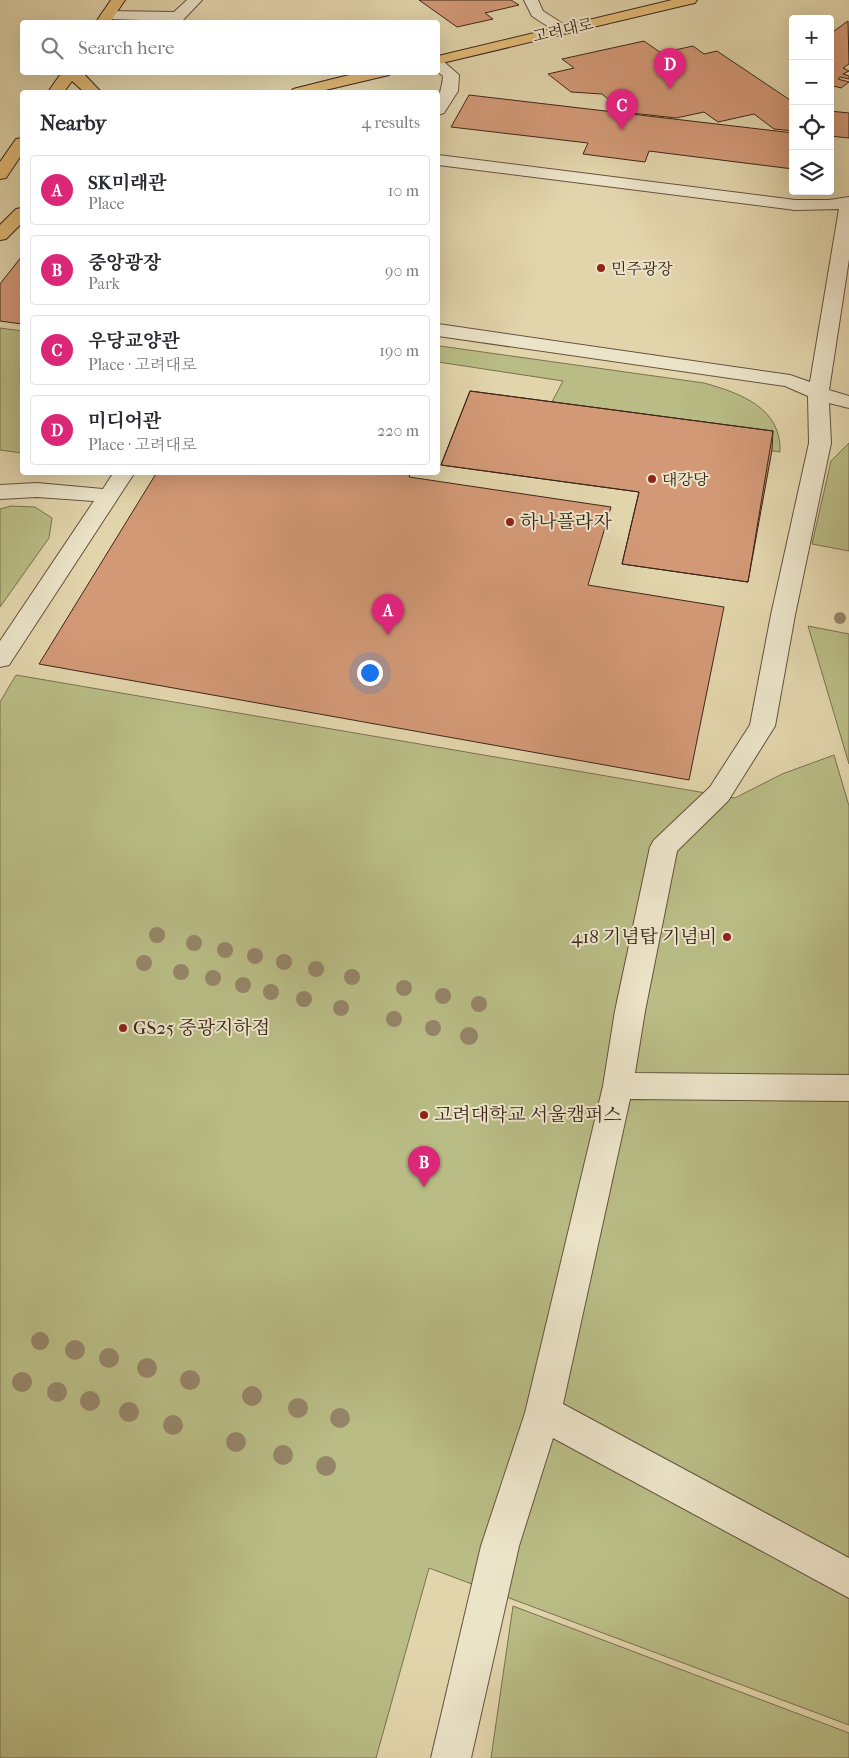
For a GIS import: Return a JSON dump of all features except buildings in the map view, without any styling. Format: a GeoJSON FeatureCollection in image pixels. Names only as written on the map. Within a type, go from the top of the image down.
{"type":"FeatureCollection","features":[{"type":"Feature","properties":{"kind":"main road"},"geometry":{"type":"LineString","coordinates":[[105,19],[118,0]]}},
{"type":"Feature","properties":{"kind":"main road","name":"고려대로"},"geometry":{"type":"LineString","coordinates":[[440,60],[690,0]]}},
{"type":"Feature","properties":{"kind":"main road"},"geometry":{"type":"LineString","coordinates":[[58,90],[69,75]]}},
{"type":"Feature","properties":{"kind":"main road"},"geometry":{"type":"LineString","coordinates":[[74,75],[91,90]]}},
{"type":"Feature","properties":{"kind":"main road"},"geometry":{"type":"LineString","coordinates":[[309,90],[371,75]]}},
{"type":"Feature","properties":{"kind":"main road"},"geometry":{"type":"LineString","coordinates":[[301,90],[328,86]]}},
{"type":"Feature","properties":{"kind":"main road"},"geometry":{"type":"LineString","coordinates":[[7,164],[20,146]]}},
{"type":"Feature","properties":{"kind":"main road"},"geometry":{"type":"LineString","coordinates":[[0,234],[20,215]]}},
{"type":"Feature","properties":{"kind":"street"},"geometry":{"type":"LineString","coordinates":[[105,19],[178,16],[195,0]]}},
{"type":"Feature","properties":{"kind":"street"},"geometry":{"type":"LineString","coordinates":[[531,0],[537,13],[562,30]]}},
{"type":"Feature","properties":{"kind":"street"},"geometry":{"type":"LineString","coordinates":[[440,66],[451,75],[450,91],[440,107]]}},
{"type":"Feature","properties":{"kind":"street"},"geometry":{"type":"LineString","coordinates":[[442,160],[795,204],[829,205],[849,202],[818,393],[820,443],[783,615],[762,726],[719,794],[664,847],[630,1011],[618,1086],[543,1413],[500,1546],[451,1758]]}},
{"type":"Feature","properties":{"kind":"street"},"geometry":{"type":"LineString","coordinates":[[440,330],[790,381],[818,393],[849,402]]}},
{"type":"Feature","properties":{"kind":"street"},"geometry":{"type":"LineString","coordinates":[[0,659],[123,475]]}},
{"type":"Feature","properties":{"kind":"street"},"geometry":{"type":"LineString","coordinates":[[0,492],[37,490],[108,496]]}},
{"type":"Feature","properties":{"kind":"street"},"geometry":{"type":"LineString","coordinates":[[618,1086],[849,1088]]}},
{"type":"Feature","properties":{"kind":"street"},"geometry":{"type":"LineString","coordinates":[[543,1413],[849,1578]]}},
{"type":"Feature","properties":{"kind":"green space"},"geometry":{"type":"Polygon","coordinates":[[[0,328],[20,331],[20,453],[0,450],[0,328]]]}},
{"type":"Feature","properties":{"kind":"green space"},"geometry":{"type":"Polygon","coordinates":[[[440,346],[704,383],[718,387],[744,398],[766,413],[774,424],[779,437],[780,452],[576,423],[545,415],[563,381],[440,362],[440,346]]]}},
{"type":"Feature","properties":{"kind":"green space"},"geometry":{"type":"Polygon","coordinates":[[[849,443],[849,551],[812,544],[831,461],[849,443]]]}},
{"type":"Feature","properties":{"kind":"green space"},"geometry":{"type":"Polygon","coordinates":[[[11,506],[35,507],[52,518],[49,538],[0,607],[0,509],[11,506]]]}},
{"type":"Feature","properties":{"kind":"green space"},"geometry":{"type":"Polygon","coordinates":[[[808,626],[849,634],[849,764],[808,626]]]}},
{"type":"Feature","properties":{"kind":"green space","name":"고려대학교 서울캠퍼스"},"geometry":{"type":"Polygon","coordinates":[[[16,675],[735,798],[782,774],[834,755],[849,806],[849,1725],[429,1568],[376,1758],[0,1758],[0,702],[16,675]]]}},
{"type":"Feature","properties":{"kind":"green space"},"geometry":{"type":"Polygon","coordinates":[[[513,1606],[849,1733],[849,1758],[491,1758],[513,1606]]]}},
{"type":"Feature","properties":{"kind":"place","name":"미디어관"},"geometry":{"type":"Point","coordinates":[670,89]}},
{"type":"Feature","properties":{"kind":"place","name":"우당교양관"},"geometry":{"type":"Point","coordinates":[622,130]}},
{"type":"Feature","properties":{"kind":"place","name":"민주광장"},"geometry":{"type":"Point","coordinates":[601,268]}},
{"type":"Feature","properties":{"kind":"place","name":"대강당"},"geometry":{"type":"Point","coordinates":[652,479]}},
{"type":"Feature","properties":{"kind":"place","name":"하나플라자"},"geometry":{"type":"Point","coordinates":[510,522]}},
{"type":"Feature","properties":{"kind":"place","name":"SK미래관"},"geometry":{"type":"Point","coordinates":[388,635]}},
{"type":"Feature","properties":{"kind":"place","name":"418 기념탑 기념비"},"geometry":{"type":"Point","coordinates":[727,937]}},
{"type":"Feature","properties":{"kind":"place","name":"GS25 중광지하점"},"geometry":{"type":"Point","coordinates":[123,1028]}},
{"type":"Feature","properties":{"kind":"place","name":"고려대학교 서울캠퍼스"},"geometry":{"type":"Point","coordinates":[424,1115]}},
{"type":"Feature","properties":{"kind":"place","name":"중앙광장"},"geometry":{"type":"Point","coordinates":[424,1187]}}]}
